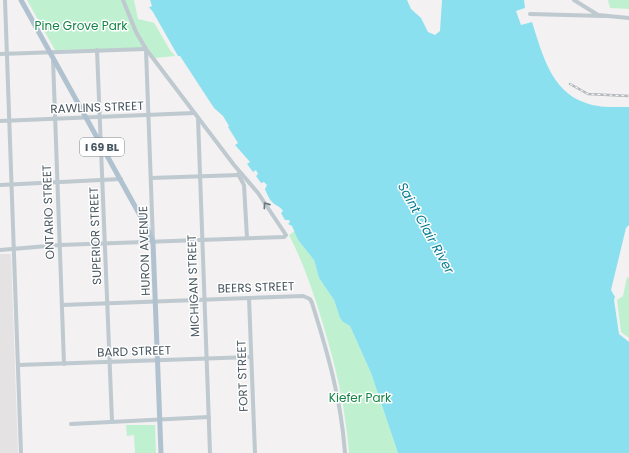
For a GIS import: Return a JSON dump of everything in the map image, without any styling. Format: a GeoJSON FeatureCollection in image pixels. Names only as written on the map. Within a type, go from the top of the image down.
{"type":"FeatureCollection","features":[{"type":"Feature","properties":{"kind":"main road","name":"I 69 BL"},"geometry":{"type":"LineString","coordinates":[[21,0],[121,180],[153,242]]}},
{"type":"Feature","properties":{"kind":"main road","name":"HURON AVENUE"},"geometry":{"type":"LineString","coordinates":[[153,242],[162,453]]}},
{"type":"Feature","properties":{"kind":"street"},"geometry":{"type":"LineString","coordinates":[[5,0],[21,453]]}},
{"type":"Feature","properties":{"kind":"street"},"geometry":{"type":"LineString","coordinates":[[0,250],[60,245],[284,237],[286,235],[285,231],[244,175],[234,165],[146,49],[136,32],[123,0]]}},
{"type":"Feature","properties":{"kind":"street"},"geometry":{"type":"LineString","coordinates":[[574,0],[595,14],[604,16]]}},
{"type":"Feature","properties":{"kind":"street"},"geometry":{"type":"LineString","coordinates":[[530,14],[629,18]]}},
{"type":"Feature","properties":{"kind":"street"},"geometry":{"type":"LineString","coordinates":[[0,54],[6,53],[52,56],[97,50],[146,49]]}},
{"type":"Feature","properties":{"kind":"street","name":"HURON AVENUE"},"geometry":{"type":"LineString","coordinates":[[146,49],[153,242]]}},
{"type":"Feature","properties":{"kind":"street","name":"SUPERIOR STREET"},"geometry":{"type":"LineString","coordinates":[[97,50],[112,421]]}},
{"type":"Feature","properties":{"kind":"street","name":"ONTARIO STREET"},"geometry":{"type":"LineString","coordinates":[[52,56],[64,364]]}},
{"type":"Feature","properties":{"kind":"street","name":"RAWLINS STREET"},"geometry":{"type":"LineString","coordinates":[[0,121],[194,113]]}},
{"type":"Feature","properties":{"kind":"street","name":"MICHIGAN STREET"},"geometry":{"type":"LineString","coordinates":[[198,118],[210,453]]}},
{"type":"Feature","properties":{"kind":"street"},"geometry":{"type":"LineString","coordinates":[[234,165],[244,185],[247,238]]}},
{"type":"Feature","properties":{"kind":"street"},"geometry":{"type":"LineString","coordinates":[[151,178],[239,175]]}},
{"type":"Feature","properties":{"kind":"street"},"geometry":{"type":"LineString","coordinates":[[0,185],[121,180]]}},
{"type":"Feature","properties":{"kind":"street","name":"BEERS STREET"},"geometry":{"type":"LineString","coordinates":[[62,305],[303,296],[307,298],[312,303],[336,383],[342,418],[344,453]]}},
{"type":"Feature","properties":{"kind":"street","name":"FORT STREET"},"geometry":{"type":"LineString","coordinates":[[249,298],[255,453]]}},
{"type":"Feature","properties":{"kind":"street","name":"BARD STREET"},"geometry":{"type":"LineString","coordinates":[[18,365],[251,357]]}},
{"type":"Feature","properties":{"kind":"street"},"geometry":{"type":"LineString","coordinates":[[71,424],[209,417]]}},
{"type":"Feature","properties":{"kind":"shaded area"},"geometry":{"type":"Polygon","coordinates":[[[0,254],[11,254],[18,453],[0,453],[0,254]]]}},
{"type":"Feature","properties":{"kind":"green space","name":"Pine Grove Park"},"geometry":{"type":"Polygon","coordinates":[[[27,0],[134,0],[138,19],[155,23],[175,56],[155,58],[148,48],[55,50],[27,0]]]}},
{"type":"Feature","properties":{"kind":"green space"},"geometry":{"type":"Polygon","coordinates":[[[608,0],[629,0],[629,9],[610,8],[608,0]]]}},
{"type":"Feature","properties":{"kind":"green space","name":"Kiefer Park"},"geometry":{"type":"Polygon","coordinates":[[[295,231],[298,240],[314,260],[319,278],[334,300],[340,318],[343,322],[350,326],[371,373],[398,453],[349,453],[342,402],[332,354],[311,288],[289,235],[295,231]]]}},
{"type":"Feature","properties":{"kind":"green space"},"geometry":{"type":"Polygon","coordinates":[[[627,277],[629,278],[629,338],[621,332],[617,300],[623,296],[627,277]]]}},
{"type":"Feature","properties":{"kind":"green space"},"geometry":{"type":"Polygon","coordinates":[[[126,425],[155,425],[156,453],[135,453],[134,435],[127,436],[126,425]]]}},
{"type":"Feature","properties":{"kind":"water","name":"Saint Clair River"},"geometry":{"type":"Polygon","coordinates":[[[150,0],[407,0],[411,9],[421,18],[428,32],[435,35],[440,31],[442,0],[524,0],[525,8],[516,11],[521,25],[532,22],[544,58],[556,81],[564,90],[574,98],[591,105],[629,107],[629,225],[626,228],[611,290],[615,297],[614,300],[619,334],[629,342],[629,453],[398,453],[371,373],[350,326],[343,322],[340,318],[334,300],[319,278],[314,260],[298,240],[292,226],[288,224],[290,222],[289,220],[285,220],[281,213],[283,211],[282,209],[270,199],[265,189],[267,185],[264,182],[261,183],[256,176],[258,174],[256,170],[253,172],[247,164],[250,162],[235,145],[238,143],[223,116],[214,108],[180,56],[175,56],[170,49],[148,8],[152,6],[150,0]]]}},
{"type":"Feature","properties":{"kind":"pier"},"geometry":{"type":"Polygon","coordinates":[[[149,7],[178,56],[175,56],[170,50],[153,21],[148,9],[149,7]]]}},
{"type":"Feature","properties":{"kind":"railway"},"geometry":{"type":"LineString","coordinates":[[570,84],[588,94],[629,96]]}}]}
